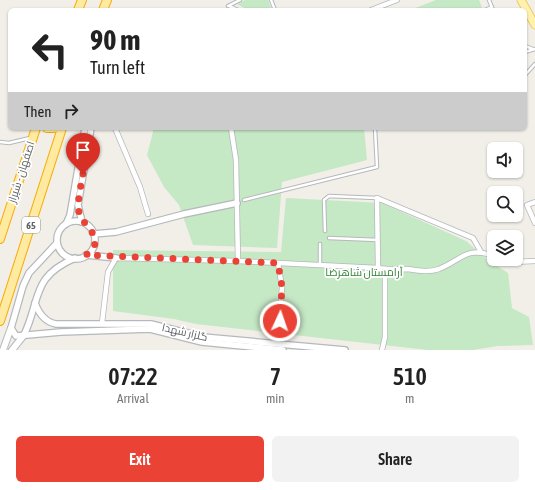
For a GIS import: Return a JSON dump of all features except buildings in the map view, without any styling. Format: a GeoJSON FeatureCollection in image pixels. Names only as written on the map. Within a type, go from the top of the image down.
{"type":"FeatureCollection","features":[{"type":"Feature","properties":{"kind":"highway","name":"اصفهان - شیراز"},"geometry":{"type":"LineString","coordinates":[[0,239],[35,130]]}},
{"type":"Feature","properties":{"kind":"highway","name":"65"},"geometry":{"type":"LineString","coordinates":[[0,321],[61,130]]}},
{"type":"Feature","properties":{"kind":"main road"},"geometry":{"type":"LineString","coordinates":[[527,11],[535,25]]}},
{"type":"Feature","properties":{"kind":"main road"},"geometry":{"type":"LineString","coordinates":[[3,350],[11,328]]}},
{"type":"Feature","properties":{"kind":"main road"},"geometry":{"type":"LineString","coordinates":[[12,350],[24,335]]}},
{"type":"Feature","properties":{"kind":"street"},"geometry":{"type":"LineString","coordinates":[[376,8],[397,0]]}},
{"type":"Feature","properties":{"kind":"street"},"geometry":{"type":"LineString","coordinates":[[75,258],[65,255],[60,250],[58,243],[59,232],[66,224],[70,215],[85,130]]}},
{"type":"Feature","properties":{"kind":"street"},"geometry":{"type":"LineString","coordinates":[[82,222],[78,205],[91,130]]}},
{"type":"Feature","properties":{"kind":"street"},"geometry":{"type":"LineString","coordinates":[[116,130],[140,187],[148,214]]}},
{"type":"Feature","properties":{"kind":"street"},"geometry":{"type":"LineString","coordinates":[[231,130],[236,160],[238,261]]}},
{"type":"Feature","properties":{"kind":"street"},"geometry":{"type":"LineString","coordinates":[[378,268],[377,198],[473,238],[481,252]]}},
{"type":"Feature","properties":{"kind":"street"},"geometry":{"type":"LineString","coordinates":[[535,202],[527,205],[535,224]]}},
{"type":"Feature","properties":{"kind":"street"},"geometry":{"type":"LineString","coordinates":[[94,234],[116,232],[184,214],[238,204]]}},
{"type":"Feature","properties":{"kind":"street"},"geometry":{"type":"LineString","coordinates":[[66,224],[74,221],[82,222],[90,227],[94,234],[94,244],[86,255]]}},
{"type":"Feature","properties":{"kind":"street"},"geometry":{"type":"LineString","coordinates":[[58,243],[28,273],[11,328],[16,336],[24,335],[36,303],[41,284],[46,278],[60,266],[75,258],[86,255],[116,258],[320,265],[378,268],[385,270],[406,269],[426,272],[439,269],[467,254],[481,252],[487,254]]}},
{"type":"Feature","properties":{"kind":"street"},"geometry":{"type":"LineString","coordinates":[[102,323],[108,272],[116,258]]}},
{"type":"Feature","properties":{"kind":"street"},"geometry":{"type":"LineString","coordinates":[[523,262],[535,261]]}},
{"type":"Feature","properties":{"kind":"street"},"geometry":{"type":"LineString","coordinates":[[278,263],[282,287],[278,344]]}},
{"type":"Feature","properties":{"kind":"street"},"geometry":{"type":"LineString","coordinates":[[382,350],[385,337],[385,270]]}},
{"type":"Feature","properties":{"kind":"street","name":"گلزار شهدا"},"geometry":{"type":"LineString","coordinates":[[36,303],[39,312],[50,323],[151,324],[222,342],[284,350]]}},
{"type":"Feature","properties":{"kind":"street","name":"گلزار شهدا"},"geometry":{"type":"LineString","coordinates":[[24,335],[60,332],[150,329],[202,342],[278,344],[345,350]]}},
{"type":"Feature","properties":{"kind":"lane"},"geometry":{"type":"LineString","coordinates":[[233,8],[228,6],[240,0]]}},
{"type":"Feature","properties":{"kind":"lane"},"geometry":{"type":"LineString","coordinates":[[489,0],[492,8]]}},
{"type":"Feature","properties":{"kind":"lane"},"geometry":{"type":"LineString","coordinates":[[527,73],[535,64]]}},
{"type":"Feature","properties":{"kind":"lane"},"geometry":{"type":"LineString","coordinates":[[244,200],[377,167],[375,130]]}},
{"type":"Feature","properties":{"kind":"lane"},"geometry":{"type":"LineString","coordinates":[[0,142],[8,143],[33,137]]}},
{"type":"Feature","properties":{"kind":"lane"},"geometry":{"type":"LineString","coordinates":[[325,231],[324,200],[329,196],[377,198]]}},
{"type":"Feature","properties":{"kind":"lane"},"geometry":{"type":"LineString","coordinates":[[329,238],[378,240]]}},
{"type":"Feature","properties":{"kind":"lane"},"geometry":{"type":"LineString","coordinates":[[320,244],[320,265]]}},
{"type":"Feature","properties":{"kind":"green space"},"geometry":{"type":"Polygon","coordinates":[[[245,0],[268,0],[271,8],[244,8],[237,4],[245,0]]]}},
{"type":"Feature","properties":{"kind":"green space"},"geometry":{"type":"Polygon","coordinates":[[[436,0],[479,0],[482,8],[415,8],[436,0]]]}},
{"type":"Feature","properties":{"kind":"green space"},"geometry":{"type":"Polygon","coordinates":[[[152,130],[364,130],[367,160],[282,182],[277,248],[193,245],[179,205],[164,187],[147,155],[152,130]]]}},
{"type":"Feature","properties":{"kind":"green space","name":"آرامستان شاهرضا"},"geometry":{"type":"Polygon","coordinates":[[[286,198],[382,203],[466,241],[487,259],[487,266],[497,266],[508,273],[512,308],[529,317],[533,345],[497,346],[473,350],[428,350],[196,324],[174,319],[113,311],[113,250],[281,252],[286,198]]]}},
{"type":"Feature","properties":{"kind":"route"},"geometry":{"type":"LineString","coordinates":[[83,174],[78,205],[79,213],[82,222],[90,227],[95,237],[93,248],[89,254],[86,255],[116,258],[278,263],[282,287],[280,321]]}}]}
